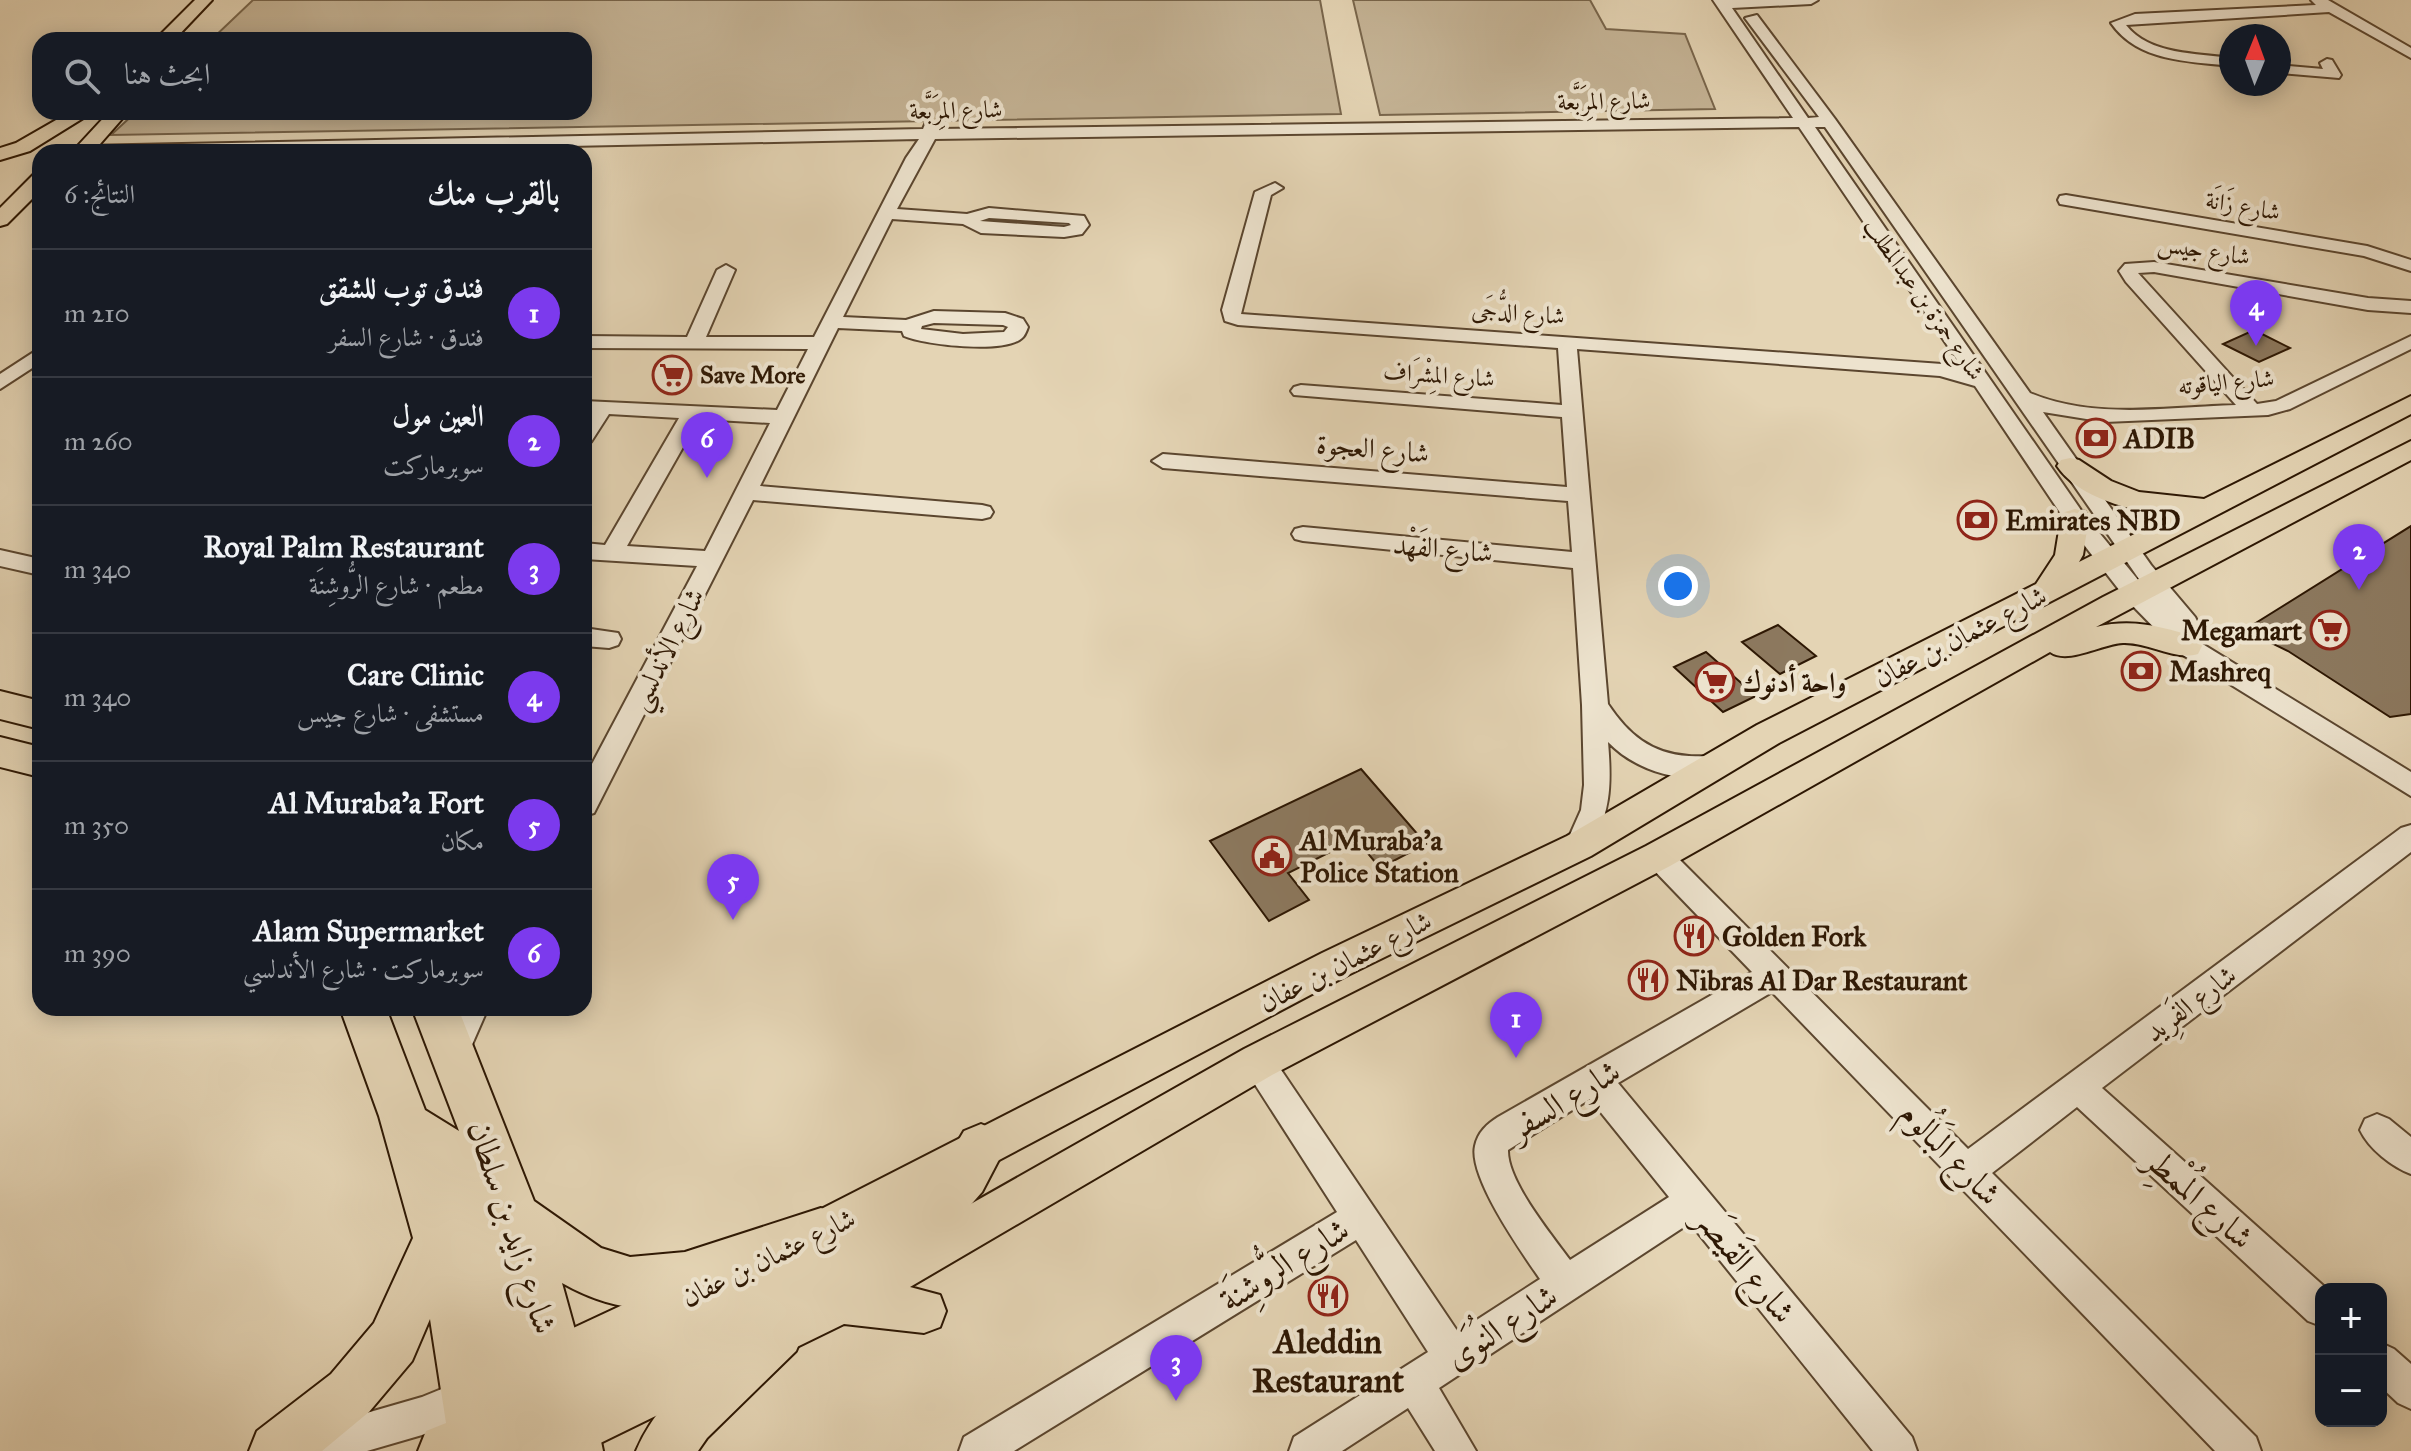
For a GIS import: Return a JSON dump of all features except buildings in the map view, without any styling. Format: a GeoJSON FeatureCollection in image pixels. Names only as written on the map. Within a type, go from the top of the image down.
{"type":"FeatureCollection","features":[{"type":"Feature","properties":{"kind":"highway"},"geometry":{"type":"LineString","coordinates":[[0,705],[32,713]]}},
{"type":"Feature","properties":{"kind":"highway"},"geometry":{"type":"LineString","coordinates":[[0,752],[32,760]]}},
{"type":"Feature","properties":{"kind":"highway"},"geometry":{"type":"LineString","coordinates":[[366,1016],[408,1126],[440,1236],[519,1424]]}},
{"type":"Feature","properties":{"kind":"highway","name":"شارع زايد بن سلطان"},"geometry":{"type":"LineString","coordinates":[[438,1016],[515,1218],[519,1424]]}},
{"type":"Feature","properties":{"kind":"highway"},"geometry":{"type":"LineString","coordinates":[[408,1126],[448,1152],[458,1171],[519,1424]]}},
{"type":"Feature","properties":{"kind":"highway"},"geometry":{"type":"LineString","coordinates":[[519,1424],[935,1207],[965,1175],[981,1148]]}},
{"type":"Feature","properties":{"kind":"highway"},"geometry":{"type":"LineString","coordinates":[[515,1218],[579,1265],[611,1280],[642,1282],[676,1280],[707,1272],[821,1233]]}},
{"type":"Feature","properties":{"kind":"highway"},"geometry":{"type":"LineString","coordinates":[[277,1451],[350,1393],[393,1342],[440,1236]]}},
{"type":"Feature","properties":{"kind":"highway"},"geometry":{"type":"LineString","coordinates":[[664,1451],[687,1418],[777,1332]]}},
{"type":"Feature","properties":{"kind":"main road"},"geometry":{"type":"LineString","coordinates":[[199,30],[211,5]]}},
{"type":"Feature","properties":{"kind":"main road"},"geometry":{"type":"LineString","coordinates":[[175,32],[211,5]]}},
{"type":"Feature","properties":{"kind":"main road"},"geometry":{"type":"LineString","coordinates":[[0,157],[72,120]]}},
{"type":"Feature","properties":{"kind":"main road"},"geometry":{"type":"LineString","coordinates":[[77,144],[84,120]]}},
{"type":"Feature","properties":{"kind":"main road"},"geometry":{"type":"LineString","coordinates":[[77,144],[96,120]]}},
{"type":"Feature","properties":{"kind":"main road"},"geometry":{"type":"LineString","coordinates":[[82,144],[110,120]]}},
{"type":"Feature","properties":{"kind":"main road"},"geometry":{"type":"LineString","coordinates":[[0,157],[32,164]]}},
{"type":"Feature","properties":{"kind":"main road"},"geometry":{"type":"LineString","coordinates":[[0,171],[32,166]]}},
{"type":"Feature","properties":{"kind":"main road"},"geometry":{"type":"LineString","coordinates":[[0,197],[32,170]]}},
{"type":"Feature","properties":{"kind":"main road"},"geometry":{"type":"LineString","coordinates":[[0,220],[32,174]]}},
{"type":"Feature","properties":{"kind":"main road"},"geometry":{"type":"LineString","coordinates":[[0,235],[32,203]]}},
{"type":"Feature","properties":{"kind":"main road","name":"شارع عثمان بن عفان"},"geometry":{"type":"LineString","coordinates":[[519,1424],[821,1233],[1335,964],[1579,846],[1768,734],[2411,404]]}},
{"type":"Feature","properties":{"kind":"main road","name":"شارع عثمان بن عفان"},"geometry":{"type":"LineString","coordinates":[[519,1424],[777,1332],[842,1302],[1258,1062],[1658,856],[1769,792],[2411,449]]}},
{"type":"Feature","properties":{"kind":"main road"},"geometry":{"type":"LineString","coordinates":[[2070,466],[2099,487],[2150,506],[2207,508]]}},
{"type":"Feature","properties":{"kind":"main road"},"geometry":{"type":"LineString","coordinates":[[2045,594],[2069,555],[2075,518]]}},
{"type":"Feature","properties":{"kind":"main road"},"geometry":{"type":"LineString","coordinates":[[2110,559],[2112,577],[2109,584],[2028,631],[2023,636],[2018,658],[2118,631],[2146,632],[2187,646]]}},
{"type":"Feature","properties":{"kind":"main road"},"geometry":{"type":"LineString","coordinates":[[842,1302],[924,1311]]}},
{"type":"Feature","properties":{"kind":"street"},"geometry":{"type":"LineString","coordinates":[[1731,2],[1811,0]]}},
{"type":"Feature","properties":{"kind":"street","name":"شارع حمزة بن عبدالمطلب"},"geometry":{"type":"LineString","coordinates":[[1731,2],[1814,119],[1963,356],[2075,518],[2110,559],[2144,590]]}},
{"type":"Feature","properties":{"kind":"street","name":"شارع حمزة بن عبدالمطلب"},"geometry":{"type":"LineString","coordinates":[[1731,2],[1814,119],[1882,200],[2070,466],[2110,559]]}},
{"type":"Feature","properties":{"kind":"street"},"geometry":{"type":"LineString","coordinates":[[2219,60],[2150,48],[2130,37],[2118,23],[2135,18],[2324,4],[2411,54]]}},
{"type":"Feature","properties":{"kind":"street"},"geometry":{"type":"LineString","coordinates":[[2291,70],[2334,75],[2327,63]]}},
{"type":"Feature","properties":{"kind":"street","name":"شارع المِرَبَّعة"},"geometry":{"type":"LineString","coordinates":[[330,144],[925,130],[1814,119]]}},
{"type":"Feature","properties":{"kind":"street","name":"شارع المِرَبَّعة"},"geometry":{"type":"LineString","coordinates":[[519,144],[871,135],[925,130],[970,134],[1814,119]]}},
{"type":"Feature","properties":{"kind":"street","name":"شارع الأندلسي"},"geometry":{"type":"LineString","coordinates":[[592,790],[914,158],[922,150],[925,130]]}},
{"type":"Feature","properties":{"kind":"street"},"geometry":{"type":"LineString","coordinates":[[871,135],[897,145],[914,158],[938,145],[970,134]]}},
{"type":"Feature","properties":{"kind":"street","name":"شارع الدُّجَى"},"geometry":{"type":"LineString","coordinates":[[1275,188],[1263,192],[1231,310],[1232,317],[1942,370],[1981,382]]}},
{"type":"Feature","properties":{"kind":"street","name":"شارع زَانَة"},"geometry":{"type":"LineString","coordinates":[[2066,200],[2367,251],[2411,266]]}},
{"type":"Feature","properties":{"kind":"street"},"geometry":{"type":"LineString","coordinates":[[888,214],[970,219],[985,213],[1069,218],[1078,220],[1080,225],[1076,230],[1064,232],[981,228],[972,225],[970,219]]}},
{"type":"Feature","properties":{"kind":"street","name":"شارع جيس"},"geometry":{"type":"LineString","coordinates":[[2252,411],[2132,278],[2128,271],[2131,268],[2154,267],[2368,304],[2411,307]]}},
{"type":"Feature","properties":{"kind":"street"},"geometry":{"type":"LineString","coordinates":[[694,342],[726,270]]}},
{"type":"Feature","properties":{"kind":"street"},"geometry":{"type":"LineString","coordinates":[[832,322],[910,326]]}},
{"type":"Feature","properties":{"kind":"street"},"geometry":{"type":"LineString","coordinates":[[592,342],[821,343]]}},
{"type":"Feature","properties":{"kind":"street","name":"شارع الياقوته"},"geometry":{"type":"LineString","coordinates":[[2020,397],[2048,409],[2080,413],[2252,411],[2283,405],[2411,342]]}},
{"type":"Feature","properties":{"kind":"street"},"geometry":{"type":"LineString","coordinates":[[1567,343],[1595,705],[1593,728],[1597,796],[1579,846]]}},
{"type":"Feature","properties":{"kind":"street"},"geometry":{"type":"LineString","coordinates":[[1942,370],[1957,365],[1963,356]]}},
{"type":"Feature","properties":{"kind":"street"},"geometry":{"type":"LineString","coordinates":[[0,383],[32,360]]}},
{"type":"Feature","properties":{"kind":"street","name":"شارع المِشْرَاف"},"geometry":{"type":"LineString","coordinates":[[1301,391],[1572,412]]}},
{"type":"Feature","properties":{"kind":"street"},"geometry":{"type":"LineString","coordinates":[[593,408],[784,417]]}},
{"type":"Feature","properties":{"kind":"street"},"geometry":{"type":"LineString","coordinates":[[612,553],[692,413]]}},
{"type":"Feature","properties":{"kind":"street"},"geometry":{"type":"LineString","coordinates":[[2050,437],[2058,422],[2080,413]]}},
{"type":"Feature","properties":{"kind":"street","name":"شارع العجوة"},"geometry":{"type":"LineString","coordinates":[[1163,461],[1579,495]]}},
{"type":"Feature","properties":{"kind":"street"},"geometry":{"type":"LineString","coordinates":[[746,492],[982,512]]}},
{"type":"Feature","properties":{"kind":"street","name":"شارع الفَهْد"},"geometry":{"type":"LineString","coordinates":[[1303,534],[1584,561]]}},
{"type":"Feature","properties":{"kind":"street"},"geometry":{"type":"LineString","coordinates":[[592,552],[712,559]]}},
{"type":"Feature","properties":{"kind":"street"},"geometry":{"type":"LineString","coordinates":[[0,558],[32,565]]}},
{"type":"Feature","properties":{"kind":"street"},"geometry":{"type":"LineString","coordinates":[[0,574],[32,581]]}},
{"type":"Feature","properties":{"kind":"street"},"geometry":{"type":"LineString","coordinates":[[2144,590],[2187,646],[2411,785]]}},
{"type":"Feature","properties":{"kind":"street"},"geometry":{"type":"LineString","coordinates":[[2144,590],[2171,608],[2205,641],[2347,737],[2365,755]]}},
{"type":"Feature","properties":{"kind":"street"},"geometry":{"type":"LineString","coordinates":[[1595,705],[1609,728],[1637,754],[1662,765],[1717,766]]}},
{"type":"Feature","properties":{"kind":"street","name":"شارع الفَرِيد"},"geometry":{"type":"LineString","coordinates":[[1968,1170],[2411,836]]}},
{"type":"Feature","properties":{"kind":"street","name":"شارع البَالُوم"},"geometry":{"type":"LineString","coordinates":[[1658,856],[2242,1451]]}},
{"type":"Feature","properties":{"kind":"street","name":"شارع السفر"},"geometry":{"type":"LineString","coordinates":[[1565,1285],[1497,1178],[1490,1157],[1492,1145],[1501,1135],[1594,1079],[1776,974]]}},
{"type":"Feature","properties":{"kind":"street"},"geometry":{"type":"LineString","coordinates":[[453,1053],[469,1016]]}},
{"type":"Feature","properties":{"kind":"street"},"geometry":{"type":"LineString","coordinates":[[1258,1062],[1453,1357]]}},
{"type":"Feature","properties":{"kind":"street","name":"شارع القَيصَر"},"geometry":{"type":"LineString","coordinates":[[1594,1079],[1898,1451]]}},
{"type":"Feature","properties":{"kind":"street","name":"شارع المُمْطِر"},"geometry":{"type":"LineString","coordinates":[[2078,1087],[2315,1303]]}},
{"type":"Feature","properties":{"kind":"street"},"geometry":{"type":"LineString","coordinates":[[2377,1130],[2411,1158]]}},
{"type":"Feature","properties":{"kind":"street","name":"شارع النُوَى"},"geometry":{"type":"LineString","coordinates":[[1308,1451],[1693,1201]]}},
{"type":"Feature","properties":{"kind":"street","name":"شارع الرُّوشِنَة"},"geometry":{"type":"LineString","coordinates":[[993,1446],[1361,1217]]}},
{"type":"Feature","properties":{"kind":"street"},"geometry":{"type":"LineString","coordinates":[[2387,1368],[2411,1390]]}},
{"type":"Feature","properties":{"kind":"street"},"geometry":{"type":"LineString","coordinates":[[1414,1383],[1457,1451]]}},
{"type":"Feature","properties":{"kind":"street","name":"شارع عثمان بن عفان"},"geometry":{"type":"LineString","coordinates":[[301,1451],[422,1416],[519,1424]]}},
{"type":"Feature","properties":{"kind":"shaded area"},"geometry":{"type":"Polygon","coordinates":[[[253,0],[1320,0],[1341,114],[111,135],[127,120],[592,120],[592,32],[219,32],[253,0]]]}},
{"type":"Feature","properties":{"kind":"shaded area"},"geometry":{"type":"Polygon","coordinates":[[[1353,0],[1590,0],[1606,29],[1685,34],[1715,109],[1380,115],[1353,0]]]}},
{"type":"Feature","properties":{"kind":"place","name":"Care Clinic"},"geometry":{"type":"Point","coordinates":[2256,346]}},
{"type":"Feature","properties":{"kind":"place","name":"Save More"},"geometry":{"type":"Point","coordinates":[672,375]}},
{"type":"Feature","properties":{"kind":"place","name":"ADIB"},"geometry":{"type":"Point","coordinates":[2096,438]}},
{"type":"Feature","properties":{"kind":"place","name":"Alam Supermarket"},"geometry":{"type":"Point","coordinates":[707,478]}},
{"type":"Feature","properties":{"kind":"place","name":"Emirates NBD"},"geometry":{"type":"Point","coordinates":[1977,520]}},
{"type":"Feature","properties":{"kind":"place","name":"العين مول"},"geometry":{"type":"Point","coordinates":[2359,590]}},
{"type":"Feature","properties":{"kind":"place","name":"Megamart"},"geometry":{"type":"Point","coordinates":[2330,630]}},
{"type":"Feature","properties":{"kind":"place","name":"Mashreq"},"geometry":{"type":"Point","coordinates":[2141,671]}},
{"type":"Feature","properties":{"kind":"place","name":"واحة أدنوك"},"geometry":{"type":"Point","coordinates":[1715,682]}},
{"type":"Feature","properties":{"kind":"place","name":"Al Muraba'a Police Station"},"geometry":{"type":"Point","coordinates":[1272,856]}},
{"type":"Feature","properties":{"kind":"place","name":"Al Muraba'a Fort"},"geometry":{"type":"Point","coordinates":[733,920]}},
{"type":"Feature","properties":{"kind":"place","name":"Golden Fork"},"geometry":{"type":"Point","coordinates":[1694,936]}},
{"type":"Feature","properties":{"kind":"place","name":"Nibras Al Dar Restaurant"},"geometry":{"type":"Point","coordinates":[1648,980]}},
{"type":"Feature","properties":{"kind":"place","name":"فندق توب للشقق"},"geometry":{"type":"Point","coordinates":[1516,1058]}},
{"type":"Feature","properties":{"kind":"place","name":"Aleddin Restaurant"},"geometry":{"type":"Point","coordinates":[1328,1296]}},
{"type":"Feature","properties":{"kind":"place","name":"Royal Palm Restaurant"},"geometry":{"type":"Point","coordinates":[1176,1401]}}]}
